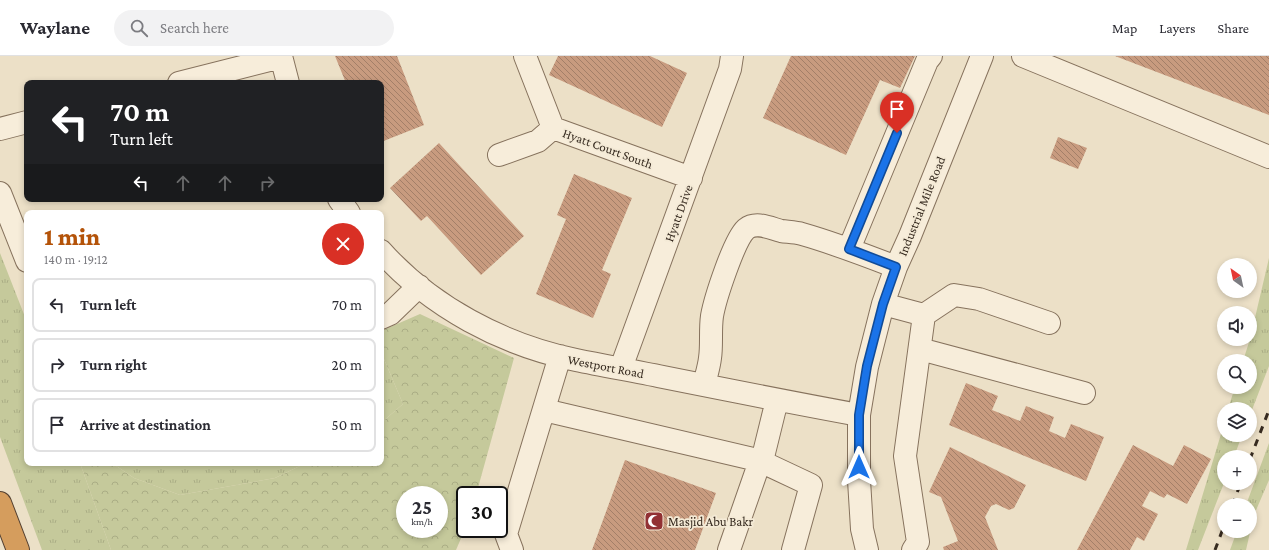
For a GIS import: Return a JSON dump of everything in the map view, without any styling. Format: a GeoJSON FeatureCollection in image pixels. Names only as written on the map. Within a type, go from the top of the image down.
{"type":"FeatureCollection","features":[{"type":"Feature","properties":{"kind":"highway"},"geometry":{"type":"LineString","coordinates":[[0,503],[18,550]]}},
{"type":"Feature","properties":{"kind":"street"},"geometry":{"type":"LineString","coordinates":[[190,80],[281,56],[287,80]]}},
{"type":"Feature","properties":{"kind":"street","name":"Hyatt Court South"},"geometry":{"type":"LineString","coordinates":[[525,56],[553,128],[691,178]]}},
{"type":"Feature","properties":{"kind":"street","name":"Hyatt Drive"},"geometry":{"type":"LineString","coordinates":[[621,368],[730,69],[732,56]]}},
{"type":"Feature","properties":{"kind":"street"},"geometry":{"type":"LineString","coordinates":[[849,249],[927,61],[931,56]]}},
{"type":"Feature","properties":{"kind":"street","name":"Industrial Mile Road"},"geometry":{"type":"LineString","coordinates":[[867,550],[862,529],[859,480],[859,415],[867,366],[883,304],[896,267],[910,236],[982,56]]}},
{"type":"Feature","properties":{"kind":"street"},"geometry":{"type":"LineString","coordinates":[[1023,56],[1269,157]]}},
{"type":"Feature","properties":{"kind":"street"},"geometry":{"type":"LineString","coordinates":[[0,129],[24,123]]}},
{"type":"Feature","properties":{"kind":"street"},"geometry":{"type":"LineString","coordinates":[[500,155],[538,141],[553,128]]}},
{"type":"Feature","properties":{"kind":"street"},"geometry":{"type":"LineString","coordinates":[[0,193],[24,254]]}},
{"type":"Feature","properties":{"kind":"street"},"geometry":{"type":"LineString","coordinates":[[704,385],[710,359],[714,308],[730,259],[740,238],[747,229],[755,226],[764,226],[800,234],[849,249],[896,267]]}},
{"type":"Feature","properties":{"kind":"street","name":"Westport Road"},"geometry":{"type":"LineString","coordinates":[[384,255],[390,262],[446,306],[476,324],[515,342],[576,360],[859,415]]}},
{"type":"Feature","properties":{"kind":"street"},"geometry":{"type":"LineString","coordinates":[[384,317],[390,314],[419,286]]}},
{"type":"Feature","properties":{"kind":"street"},"geometry":{"type":"LineString","coordinates":[[883,304],[924,315],[954,295],[979,299],[1049,323]]}},
{"type":"Feature","properties":{"kind":"street"},"geometry":{"type":"LineString","coordinates":[[913,550],[918,542],[905,456],[924,315]]}},
{"type":"Feature","properties":{"kind":"street"},"geometry":{"type":"LineString","coordinates":[[920,349],[1084,393]]}},
{"type":"Feature","properties":{"kind":"street"},"geometry":{"type":"LineString","coordinates":[[512,550],[506,534],[560,356]]}},
{"type":"Feature","properties":{"kind":"street"},"geometry":{"type":"LineString","coordinates":[[729,550],[760,461],[762,461],[777,400]]}},
{"type":"Feature","properties":{"kind":"street"},"geometry":{"type":"LineString","coordinates":[[544,410],[760,461],[811,485],[793,550]]}},
{"type":"Feature","properties":{"kind":"green space"},"geometry":{"type":"Polygon","coordinates":[[[0,253],[24,314],[24,466],[81,466],[111,550],[42,550],[0,437],[0,253]]]}},
{"type":"Feature","properties":{"kind":"green space"},"geometry":{"type":"Polygon","coordinates":[[[1269,258],[1269,366],[1255,402],[1230,402],[1233,394],[1257,394],[1257,354],[1245,354],[1248,346],[1257,346],[1257,309],[1269,258]]]}},
{"type":"Feature","properties":{"kind":"green space"},"geometry":{"type":"Polygon","coordinates":[[[420,314],[514,358],[478,486],[456,486],[456,538],[461,538],[456,550],[111,550],[81,466],[116,466],[134,478],[180,495],[275,478],[300,466],[384,466],[384,420],[403,404],[384,359],[384,330],[420,314]]]}},
{"type":"Feature","properties":{"kind":"green space"},"geometry":{"type":"Polygon","coordinates":[[[384,359],[403,404],[384,420],[384,359]]]}},
{"type":"Feature","properties":{"kind":"green space"},"geometry":{"type":"Polygon","coordinates":[[[1219,442],[1239,442],[1237,450],[1217,450],[1217,490],[1221,490],[1198,550],[1186,550],[1219,442]]]}},
{"type":"Feature","properties":{"kind":"green space"},"geometry":{"type":"Polygon","coordinates":[[[1269,443],[1269,480],[1257,508],[1257,498],[1249,498],[1252,490],[1257,490],[1257,475],[1269,443]]]}},
{"type":"Feature","properties":{"kind":"green space"},"geometry":{"type":"Polygon","coordinates":[[[116,466],[300,466],[275,478],[180,495],[134,478],[116,466]]]}},
{"type":"Feature","properties":{"kind":"green space"},"geometry":{"type":"Polygon","coordinates":[[[1234,538],[1249,538],[1246,550],[1230,550],[1234,538]]]}},
{"type":"Feature","properties":{"kind":"building"},"geometry":{"type":"Polygon","coordinates":[[[335,56],[397,56],[424,125],[384,141],[384,80],[345,80],[335,56]]]}},
{"type":"Feature","properties":{"kind":"building"},"geometry":{"type":"Polygon","coordinates":[[[558,56],[650,56],[687,73],[662,127],[549,75],[558,56]]]}},
{"type":"Feature","properties":{"kind":"building"},"geometry":{"type":"Polygon","coordinates":[[[791,56],[915,56],[900,88],[880,80],[846,155],[763,118],[791,56]]]}},
{"type":"Feature","properties":{"kind":"building"},"geometry":{"type":"Polygon","coordinates":[[[1115,56],[1269,56],[1269,115],[1115,56]]]}},
{"type":"Feature","properties":{"kind":"building"},"geometry":{"type":"Polygon","coordinates":[[[1058,137],[1087,148],[1078,169],[1050,158],[1058,137]]]}},
{"type":"Feature","properties":{"kind":"building"},"geometry":{"type":"Polygon","coordinates":[[[439,143],[524,236],[481,275],[427,216],[421,221],[390,188],[439,143]]]}},
{"type":"Feature","properties":{"kind":"building"},"geometry":{"type":"Polygon","coordinates":[[[574,174],[632,198],[602,270],[611,274],[593,318],[536,294],[566,219],[557,215],[574,174]]]}},
{"type":"Feature","properties":{"kind":"building"},"geometry":{"type":"Polygon","coordinates":[[[966,383],[998,396],[992,410],[1020,421],[1026,406],[1054,417],[1049,431],[1065,438],[1071,424],[1104,437],[1086,481],[949,425],[966,383]]]}},
{"type":"Feature","properties":{"kind":"building"},"geometry":{"type":"Polygon","coordinates":[[[1133,445],[1173,466],[1184,445],[1211,459],[1187,504],[1167,494],[1164,498],[1150,491],[1142,506],[1158,514],[1144,541],[1137,537],[1130,550],[1077,550],[1133,445]]]}},
{"type":"Feature","properties":{"kind":"building"},"geometry":{"type":"Polygon","coordinates":[[[950,447],[1026,485],[1014,508],[1009,510],[996,504],[991,506],[985,517],[998,550],[944,550],[943,547],[958,541],[941,497],[929,492],[950,447]]]}},
{"type":"Feature","properties":{"kind":"building","name":"Masjid Abu Bakr"},"geometry":{"type":"Polygon","coordinates":[[[625,460],[716,493],[695,550],[592,550],[625,460]]]}},
{"type":"Feature","properties":{"kind":"railway"},"geometry":{"type":"LineString","coordinates":[[1253,450],[1269,410]]}},
{"type":"Feature","properties":{"kind":"railway"},"geometry":{"type":"LineString","coordinates":[[1235,498],[1238,490]]}},
{"type":"Feature","properties":{"kind":"railway"},"geometry":{"type":"LineString","coordinates":[[1215,550],[1220,538]]}},
{"type":"Feature","properties":{"kind":"place","name":"Masjid Abu Bakr"},"geometry":{"type":"Point","coordinates":[654,521]}},
{"type":"Feature","properties":{"kind":"route"},"geometry":{"type":"LineString","coordinates":[[859,467],[859,415],[867,366],[883,304],[896,267],[849,249],[897,133]]}}]}
